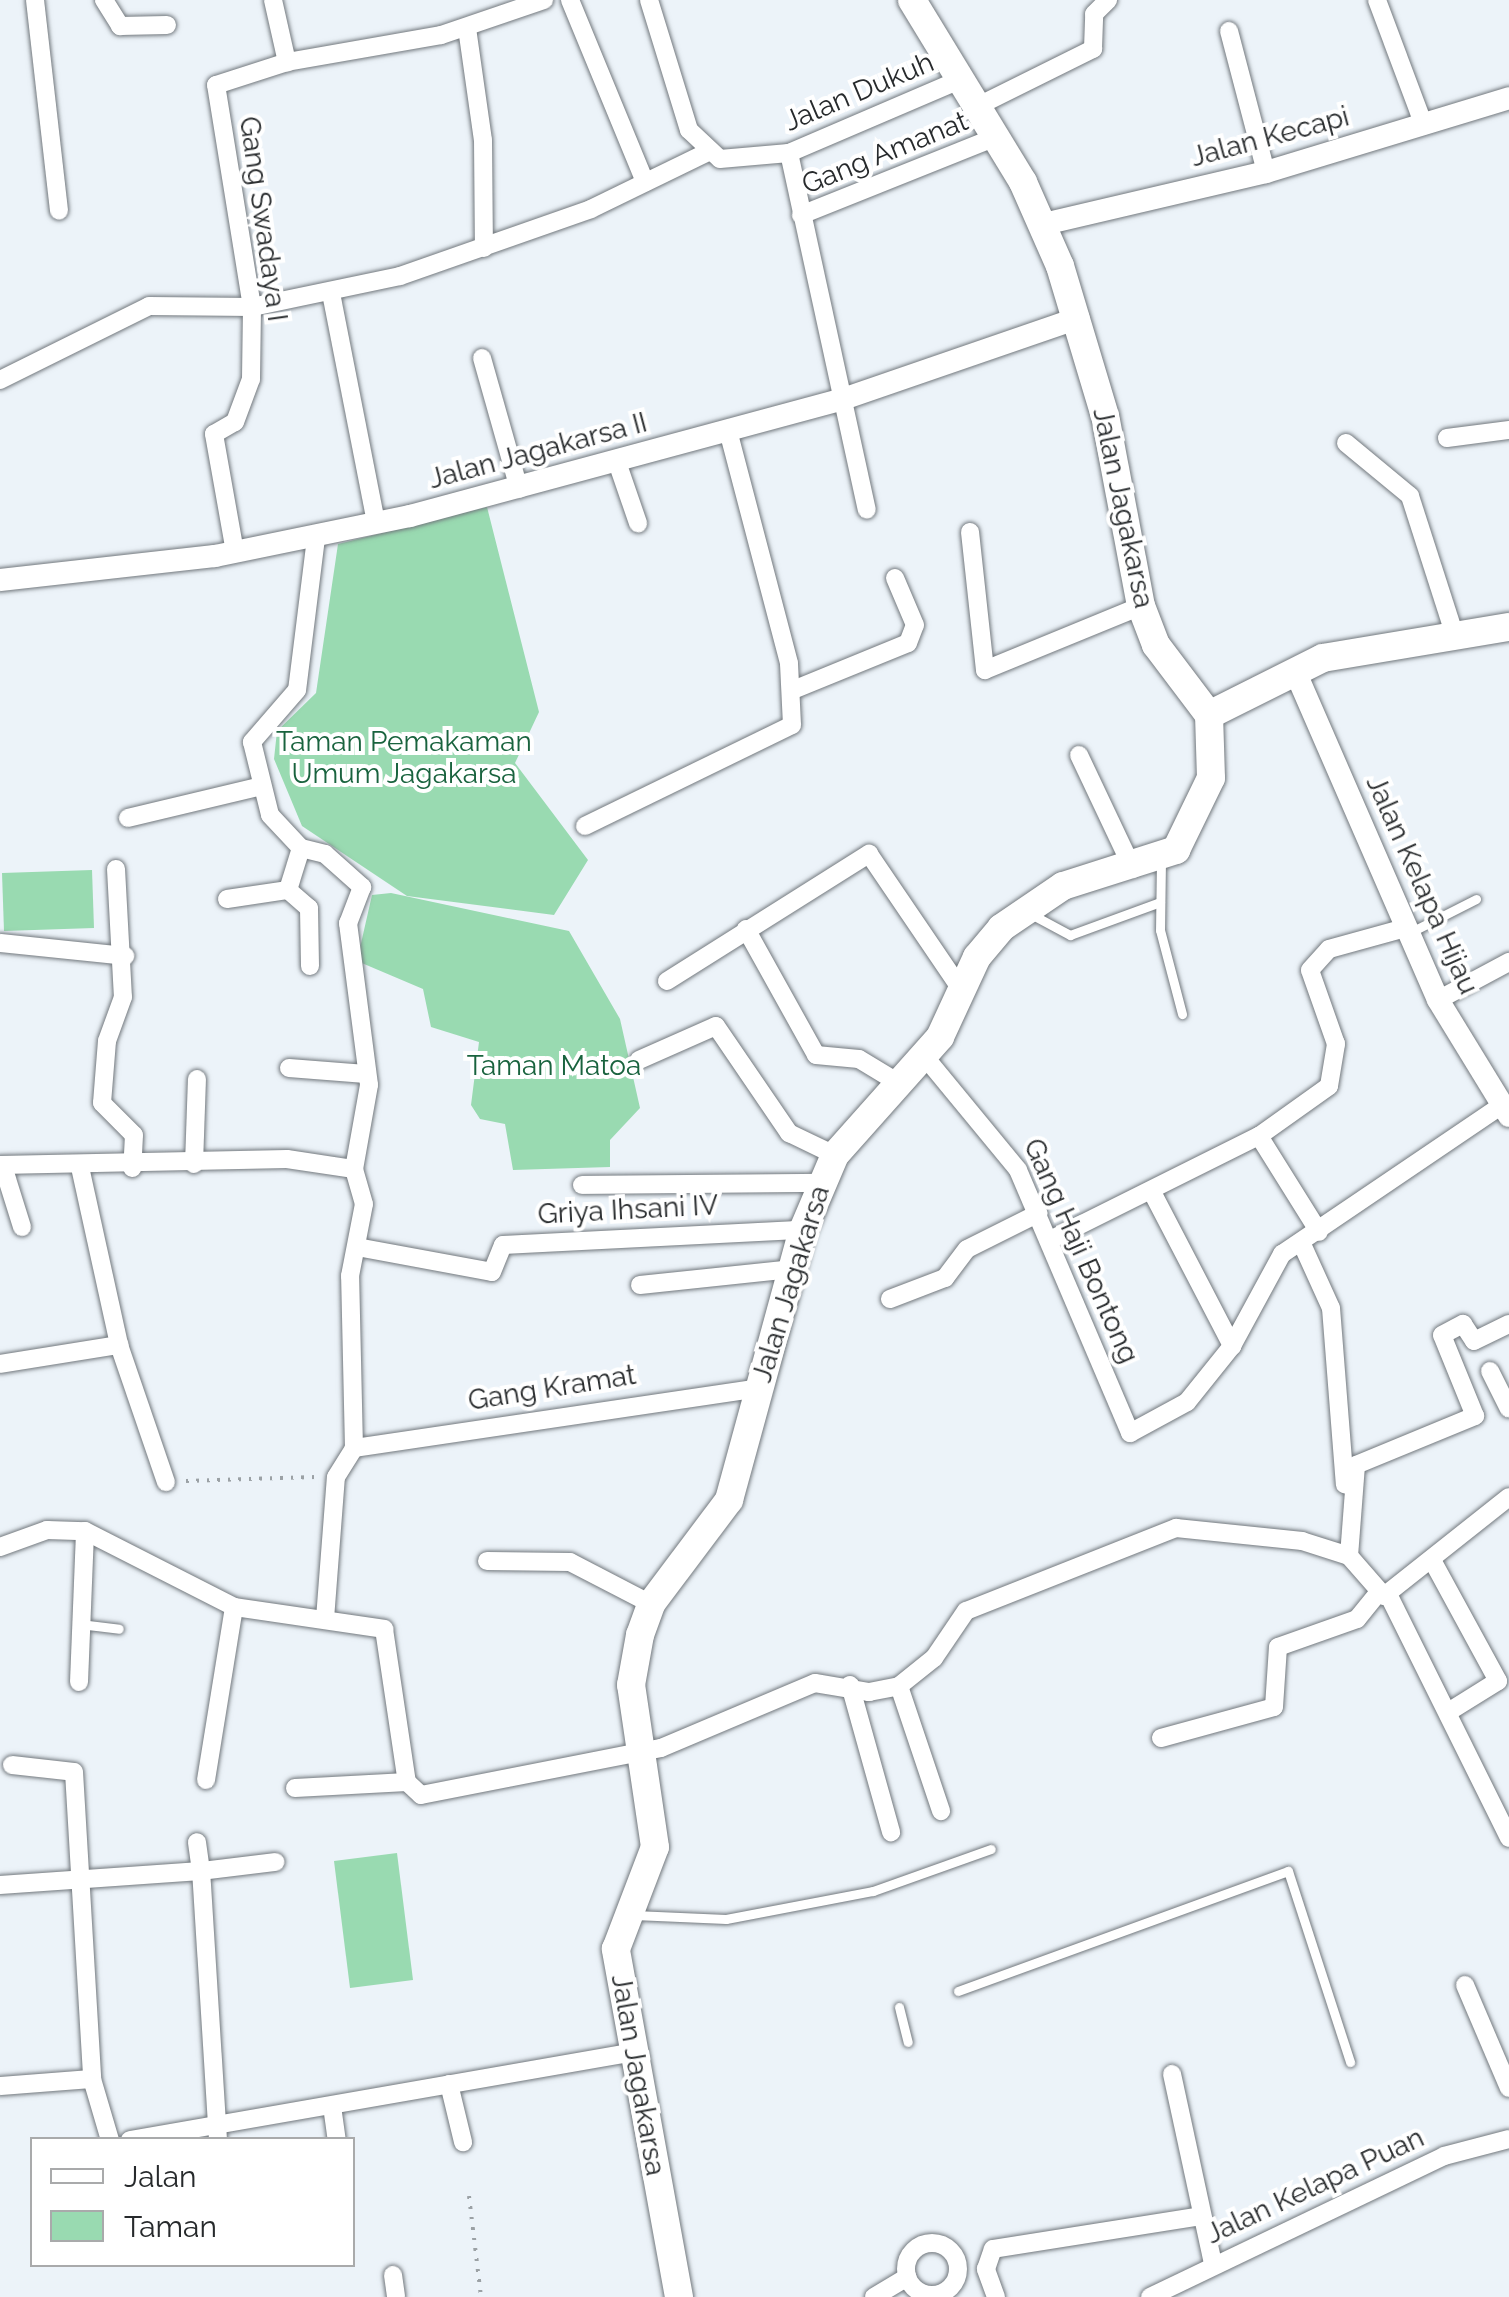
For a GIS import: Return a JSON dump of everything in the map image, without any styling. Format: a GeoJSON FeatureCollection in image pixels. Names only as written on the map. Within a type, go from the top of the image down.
{"type":"FeatureCollection","features":[{"type":"Feature","properties":{"kind":"main road","name":"Jalan Jagakarsa"},"geometry":{"type":"LineString","coordinates":[[679,2297],[616,1948],[632,1914],[654,1847],[631,1685],[651,1604],[729,1500],[803,1230],[835,1155],[898,1082],[926,1057],[960,988],[1023,910],[1075,882],[1162,858],[1188,838],[1211,778],[1208,716],[1156,645],[1141,606],[1078,318],[1044,224],[912,0]]}},
{"type":"Feature","properties":{"kind":"main road"},"geometry":{"type":"LineString","coordinates":[[1208,716],[1295,671],[1509,627]]}},
{"type":"Feature","properties":{"kind":"street"},"geometry":{"type":"LineString","coordinates":[[35,0],[59,211]]}},
{"type":"Feature","properties":{"kind":"street"},"geometry":{"type":"LineString","coordinates":[[104,0],[120,26],[167,24]]}},
{"type":"Feature","properties":{"kind":"street"},"geometry":{"type":"LineString","coordinates":[[273,0],[287,62],[467,28],[544,0]]}},
{"type":"Feature","properties":{"kind":"street"},"geometry":{"type":"LineString","coordinates":[[570,0],[645,182]]}},
{"type":"Feature","properties":{"kind":"street"},"geometry":{"type":"LineString","coordinates":[[0,380],[150,306],[252,306],[331,292],[484,248],[708,152],[684,117],[649,0]]}},
{"type":"Feature","properties":{"kind":"street"},"geometry":{"type":"LineString","coordinates":[[976,106],[1093,50],[1094,14],[1108,0]]}},
{"type":"Feature","properties":{"kind":"street"},"geometry":{"type":"LineString","coordinates":[[1377,0],[1424,126]]}},
{"type":"Feature","properties":{"kind":"street"},"geometry":{"type":"LineString","coordinates":[[467,28],[483,140],[484,248]]}},
{"type":"Feature","properties":{"kind":"street"},"geometry":{"type":"LineString","coordinates":[[1229,31],[1266,172]]}},
{"type":"Feature","properties":{"kind":"street","name":"Gang Swadaya I"},"geometry":{"type":"LineString","coordinates":[[236,552],[214,434],[234,422],[251,379],[252,306],[216,86],[287,62]]}},
{"type":"Feature","properties":{"kind":"street","name":"Jalan Dukuh"},"geometry":{"type":"LineString","coordinates":[[708,152],[732,162],[789,153],[959,80]]}},
{"type":"Feature","properties":{"kind":"street","name":"Jalan Kecapi"},"geometry":{"type":"LineString","coordinates":[[1044,224],[1266,172],[1509,98]]}},
{"type":"Feature","properties":{"kind":"street","name":"Gang Amanat"},"geometry":{"type":"LineString","coordinates":[[867,510],[801,215],[996,138]]}},
{"type":"Feature","properties":{"kind":"street"},"geometry":{"type":"LineString","coordinates":[[789,153],[801,215]]}},
{"type":"Feature","properties":{"kind":"street"},"geometry":{"type":"LineString","coordinates":[[331,292],[376,523]]}},
{"type":"Feature","properties":{"kind":"street","name":"Jalan Jagakarsa II"},"geometry":{"type":"LineString","coordinates":[[0,580],[236,552],[316,538],[519,489],[843,399],[1078,318]]}},
{"type":"Feature","properties":{"kind":"street"},"geometry":{"type":"LineString","coordinates":[[482,358],[519,489]]}},
{"type":"Feature","properties":{"kind":"street"},"geometry":{"type":"LineString","coordinates":[[586,826],[789,733],[794,690],[728,430]]}},
{"type":"Feature","properties":{"kind":"street"},"geometry":{"type":"LineString","coordinates":[[1446,438],[1509,430]]}},
{"type":"Feature","properties":{"kind":"street"},"geometry":{"type":"LineString","coordinates":[[1346,443],[1410,496],[1454,636]]}},
{"type":"Feature","properties":{"kind":"street"},"geometry":{"type":"LineString","coordinates":[[616,462],[638,523]]}},
{"type":"Feature","properties":{"kind":"street"},"geometry":{"type":"LineString","coordinates":[[970,532],[985,670],[1141,606]]}},
{"type":"Feature","properties":{"kind":"street"},"geometry":{"type":"LineString","coordinates":[[316,538],[297,690],[254,736],[258,787],[301,848],[325,854],[362,887],[348,923],[366,1074],[354,1169],[364,1204],[348,1328],[354,1448],[336,1477],[326,1619]]}},
{"type":"Feature","properties":{"kind":"street"},"geometry":{"type":"LineString","coordinates":[[794,690],[908,644],[915,625],[894,578]]}},
{"type":"Feature","properties":{"kind":"street","name":"Jalan Kelapa Hijau"},"geometry":{"type":"LineString","coordinates":[[1295,671],[1438,1000],[1505,1110]]}},
{"type":"Feature","properties":{"kind":"street"},"geometry":{"type":"LineString","coordinates":[[1079,754],[1133,868]]}},
{"type":"Feature","properties":{"kind":"street"},"geometry":{"type":"LineString","coordinates":[[128,818],[258,787]]}},
{"type":"Feature","properties":{"kind":"street"},"geometry":{"type":"LineString","coordinates":[[288,890],[301,848]]}},
{"type":"Feature","properties":{"kind":"street"},"geometry":{"type":"LineString","coordinates":[[667,980],[869,854],[960,988]]}},
{"type":"Feature","properties":{"kind":"street"},"geometry":{"type":"LineString","coordinates":[[116,869],[126,956],[102,1103],[134,1135],[132,1168]]}},
{"type":"Feature","properties":{"kind":"street"},"geometry":{"type":"LineString","coordinates":[[228,900],[288,890]]}},
{"type":"Feature","properties":{"kind":"street"},"geometry":{"type":"LineString","coordinates":[[288,890],[308,908],[310,966]]}},
{"type":"Feature","properties":{"kind":"street"},"geometry":{"type":"LineString","coordinates":[[746,929],[805,1044],[898,1082]]}},
{"type":"Feature","properties":{"kind":"street"},"geometry":{"type":"LineString","coordinates":[[1050,1240],[1259,1136],[1333,1078],[1333,1028],[1310,970],[1320,956],[1407,930]]}},
{"type":"Feature","properties":{"kind":"street"},"geometry":{"type":"LineString","coordinates":[[0,943],[126,956]]}},
{"type":"Feature","properties":{"kind":"street"},"geometry":{"type":"LineString","coordinates":[[1438,1000],[1509,962]]}},
{"type":"Feature","properties":{"kind":"street"},"geometry":{"type":"LineString","coordinates":[[639,1060],[716,1026],[789,1132],[835,1155]]}},
{"type":"Feature","properties":{"kind":"street","name":"Gang Haji Bontong"},"geometry":{"type":"LineString","coordinates":[[926,1057],[1000,1139],[1039,1214],[1130,1434],[1187,1402],[1232,1346]]}},
{"type":"Feature","properties":{"kind":"street"},"geometry":{"type":"LineString","coordinates":[[289,1068],[366,1074]]}},
{"type":"Feature","properties":{"kind":"street"},"geometry":{"type":"LineString","coordinates":[[194,1164],[197,1079]]}},
{"type":"Feature","properties":{"kind":"street"},"geometry":{"type":"LineString","coordinates":[[1232,1346],[1267,1274],[1301,1242],[1505,1110]]}},
{"type":"Feature","properties":{"kind":"street"},"geometry":{"type":"LineString","coordinates":[[1259,1136],[1318,1232]]}},
{"type":"Feature","properties":{"kind":"street"},"geometry":{"type":"LineString","coordinates":[[22,1226],[2,1166],[132,1168],[288,1159],[354,1169]]}},
{"type":"Feature","properties":{"kind":"street"},"geometry":{"type":"LineString","coordinates":[[80,1168],[119,1345],[166,1482]]}},
{"type":"Feature","properties":{"kind":"street"},"geometry":{"type":"LineString","coordinates":[[582,1186],[820,1183]]}},
{"type":"Feature","properties":{"kind":"street"},"geometry":{"type":"LineString","coordinates":[[1152,1192],[1232,1346]]}},
{"type":"Feature","properties":{"kind":"street"},"geometry":{"type":"LineString","coordinates":[[890,1299],[945,1278],[967,1250],[1039,1214]]}},
{"type":"Feature","properties":{"kind":"street","name":"Griya Ihsani IV"},"geometry":{"type":"LineString","coordinates":[[357,1247],[492,1272],[503,1244],[803,1230]]}},
{"type":"Feature","properties":{"kind":"street"},"geometry":{"type":"LineString","coordinates":[[1301,1242],[1331,1308],[1349,1556]]}},
{"type":"Feature","properties":{"kind":"street"},"geometry":{"type":"LineString","coordinates":[[640,1285],[792,1269]]}},
{"type":"Feature","properties":{"kind":"street"},"geometry":{"type":"LineString","coordinates":[[1349,1556],[1356,1465],[1476,1416],[1442,1335],[1463,1324],[1474,1341],[1509,1324]]}},
{"type":"Feature","properties":{"kind":"street"},"geometry":{"type":"LineString","coordinates":[[0,1364],[119,1345]]}},
{"type":"Feature","properties":{"kind":"street"},"geometry":{"type":"LineString","coordinates":[[1490,1371],[1509,1409]]}},
{"type":"Feature","properties":{"kind":"street","name":"Gang Kramat"},"geometry":{"type":"LineString","coordinates":[[354,1448],[759,1388]]}},
{"type":"Feature","properties":{"kind":"street"},"geometry":{"type":"LineString","coordinates":[[1162,1738],[1274,1707],[1278,1647],[1357,1619],[1383,1593],[1432,1560],[1509,1496]]}},
{"type":"Feature","properties":{"kind":"street"},"geometry":{"type":"LineString","coordinates":[[0,1548],[47,1530],[85,1530],[234,1607],[374,1625],[390,1637],[407,1782],[421,1795],[641,1753],[815,1684],[850,1685],[869,1692],[899,1686],[934,1658],[966,1610],[1176,1528],[1258,1533],[1349,1556],[1383,1593],[1450,1711],[1505,1832]]}},
{"type":"Feature","properties":{"kind":"street"},"geometry":{"type":"LineString","coordinates":[[79,1682],[78,1624],[85,1530]]}},
{"type":"Feature","properties":{"kind":"street"},"geometry":{"type":"LineString","coordinates":[[487,1560],[570,1562],[651,1604]]}},
{"type":"Feature","properties":{"kind":"street"},"geometry":{"type":"LineString","coordinates":[[1432,1560],[1498,1681],[1450,1711]]}},
{"type":"Feature","properties":{"kind":"street"},"geometry":{"type":"LineString","coordinates":[[206,1780],[234,1607]]}},
{"type":"Feature","properties":{"kind":"street"},"geometry":{"type":"LineString","coordinates":[[850,1685],[890,1832]]}},
{"type":"Feature","properties":{"kind":"street"},"geometry":{"type":"LineString","coordinates":[[899,1686],[941,1811]]}},
{"type":"Feature","properties":{"kind":"street"},"geometry":{"type":"LineString","coordinates":[[12,1765],[74,1772],[92,2078],[109,2137]]}},
{"type":"Feature","properties":{"kind":"street"},"geometry":{"type":"LineString","coordinates":[[295,1788],[407,1782]]}},
{"type":"Feature","properties":{"kind":"street"},"geometry":{"type":"LineString","coordinates":[[196,1842],[218,2133]]}},
{"type":"Feature","properties":{"kind":"street"},"geometry":{"type":"LineString","coordinates":[[0,1885],[275,1862]]}},
{"type":"Feature","properties":{"kind":"street"},"geometry":{"type":"LineString","coordinates":[[1466,1985],[1509,2088]]}},
{"type":"Feature","properties":{"kind":"street"},"geometry":{"type":"LineString","coordinates":[[168,2137],[218,2133],[332,2106],[634,2052]]}},
{"type":"Feature","properties":{"kind":"street"},"geometry":{"type":"LineString","coordinates":[[1172,2074],[1213,2264]]}},
{"type":"Feature","properties":{"kind":"street"},"geometry":{"type":"LineString","coordinates":[[0,2086],[92,2078]]}},
{"type":"Feature","properties":{"kind":"street"},"geometry":{"type":"LineString","coordinates":[[449,2084],[463,2142]]}},
{"type":"Feature","properties":{"kind":"street"},"geometry":{"type":"LineString","coordinates":[[332,2106],[337,2137]]}},
{"type":"Feature","properties":{"kind":"street","name":"Jalan Kelapa Puan"},"geometry":{"type":"LineString","coordinates":[[1150,2297],[1444,2156],[1509,2139]]}},
{"type":"Feature","properties":{"kind":"street"},"geometry":{"type":"LineString","coordinates":[[996,2297],[986,2269],[993,2248],[1201,2216]]}},
{"type":"Feature","properties":{"kind":"street"},"geometry":{"type":"LineString","coordinates":[[393,2275],[396,2297]]}},
{"type":"Feature","properties":{"kind":"street"},"geometry":{"type":"LineString","coordinates":[[874,2297],[907,2277]]}},
{"type":"Feature","properties":{"kind":"lane"},"geometry":{"type":"LineString","coordinates":[[1162,858],[1160,902],[1182,1014]]}},
{"type":"Feature","properties":{"kind":"lane"},"geometry":{"type":"LineString","coordinates":[[1407,930],[1476,898]]}},
{"type":"Feature","properties":{"kind":"lane"},"geometry":{"type":"LineString","coordinates":[[1023,910],[1070,936],[1160,902]]}},
{"type":"Feature","properties":{"kind":"lane"},"geometry":{"type":"LineString","coordinates":[[78,1624],[119,1629]]}},
{"type":"Feature","properties":{"kind":"lane"},"geometry":{"type":"LineString","coordinates":[[632,1914],[726,1919],[873,1891],[990,1848]]}},
{"type":"Feature","properties":{"kind":"lane"},"geometry":{"type":"LineString","coordinates":[[958,1991],[1288,1872],[1350,2062]]}},
{"type":"Feature","properties":{"kind":"lane"},"geometry":{"type":"LineString","coordinates":[[899,2007],[908,2042]]}},
{"type":"Feature","properties":{"kind":"path"},"geometry":{"type":"LineString","coordinates":[[166,1482],[336,1477]]}},
{"type":"Feature","properties":{"kind":"path"},"geometry":{"type":"LineString","coordinates":[[469,2196],[481,2297]]}},
{"type":"Feature","properties":{"kind":"green space","name":"Taman Pemakaman Umum Jagakarsa"},"geometry":{"type":"Polygon","coordinates":[[[487,507],[539,712],[515,763],[588,860],[554,915],[407,896],[302,826],[274,759],[277,731],[316,693],[338,544],[487,507]]]}},
{"type":"Feature","properties":{"kind":"green space"},"geometry":{"type":"Polygon","coordinates":[[[92,870],[94,928],[4,931],[2,873],[92,870]]]}},
{"type":"Feature","properties":{"kind":"green space","name":"Taman Matoa"},"geometry":{"type":"Polygon","coordinates":[[[391,893],[569,931],[620,1019],[640,1108],[610,1140],[610,1167],[513,1170],[505,1124],[480,1119],[471,1105],[479,1042],[431,1027],[423,989],[357,961],[372,895],[391,893]]]}},
{"type":"Feature","properties":{"kind":"green space"},"geometry":{"type":"Polygon","coordinates":[[[397,1853],[413,1980],[350,1988],[334,1861],[397,1853]]]}}]}
